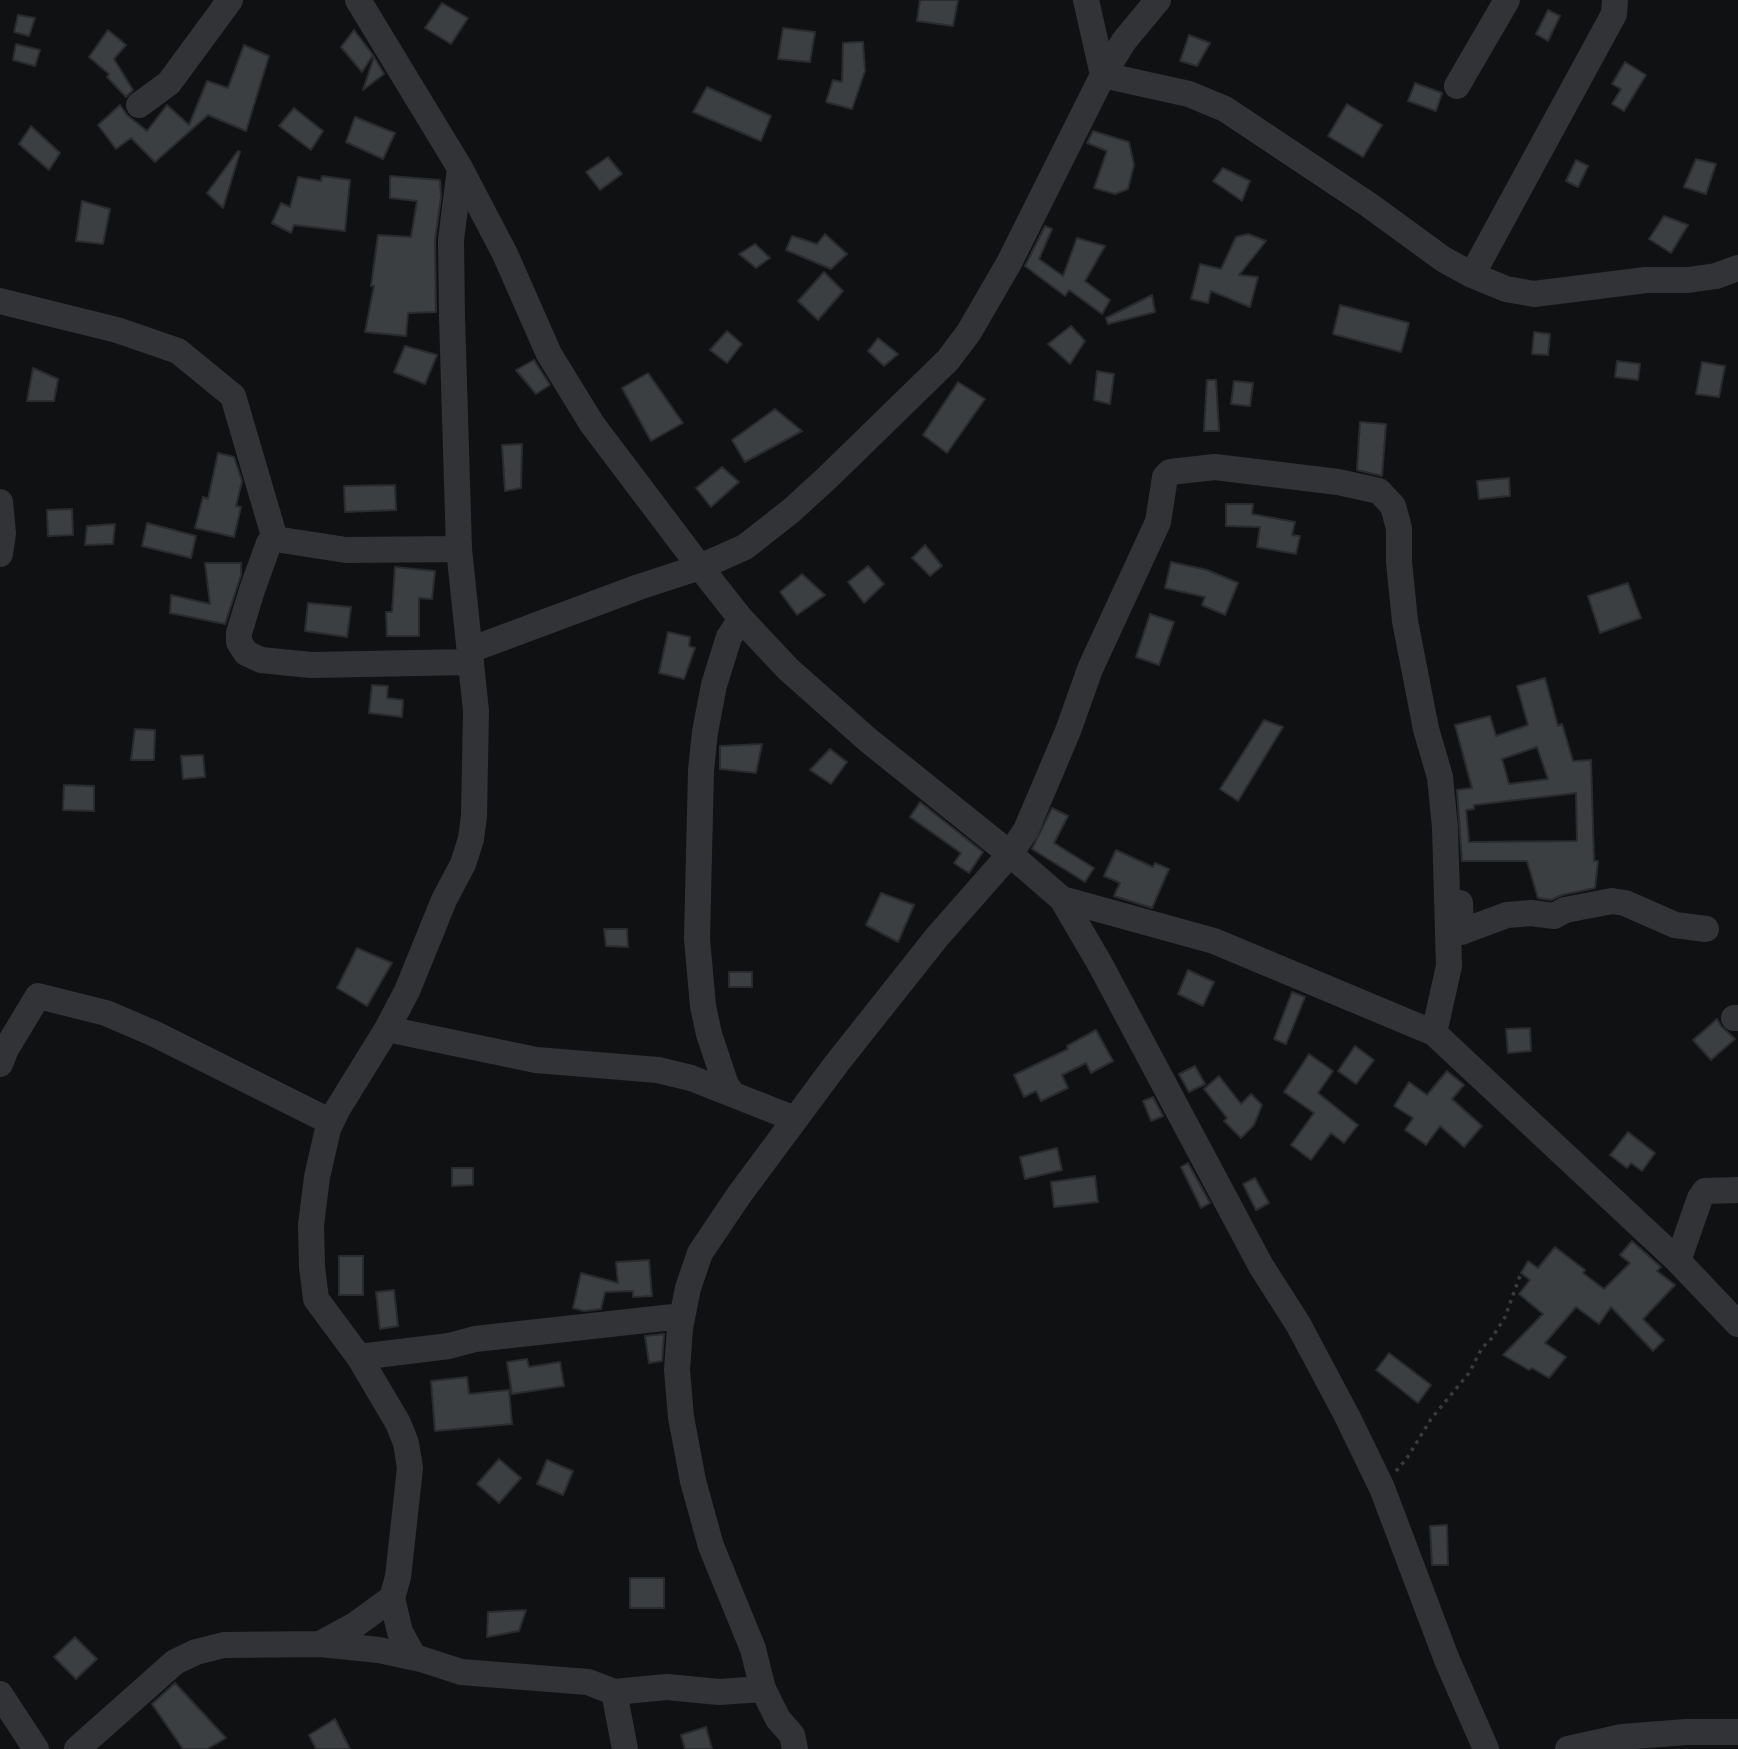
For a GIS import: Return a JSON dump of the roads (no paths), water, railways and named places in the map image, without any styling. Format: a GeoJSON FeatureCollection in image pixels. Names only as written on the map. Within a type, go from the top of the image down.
{"type":"FeatureCollection","features":[{"type":"Feature","properties":{"kind":"street"},"geometry":{"type":"LineString","coordinates":[[139,105],[169,83],[230,0]]}},
{"type":"Feature","properties":{"kind":"street"},"geometry":{"type":"LineString","coordinates":[[358,0],[460,168],[505,254],[550,354],[593,424],[700,567],[741,619],[788,669],[868,740],[1062,899],[1100,964],[1261,1266],[1298,1324],[1382,1488],[1447,1660],[1486,1749]]}},
{"type":"Feature","properties":{"kind":"street"},"geometry":{"type":"LineString","coordinates":[[1086,0],[1103,75]]}},
{"type":"Feature","properties":{"kind":"street"},"geometry":{"type":"LineString","coordinates":[[459,549],[346,550],[275,539],[269,543],[239,633],[242,648],[250,656],[261,660],[311,665],[470,656],[613,596],[700,567],[745,547],[792,510],[897,412],[948,360],[988,303],[1103,75],[1124,41],[1158,0]]}},
{"type":"Feature","properties":{"kind":"street"},"geometry":{"type":"LineString","coordinates":[[1457,86],[1507,0]]}},
{"type":"Feature","properties":{"kind":"street"},"geometry":{"type":"LineString","coordinates":[[1472,275],[1614,14],[1615,0]]}},
{"type":"Feature","properties":{"kind":"street"},"geometry":{"type":"LineString","coordinates":[[1103,75],[1189,94],[1225,109],[1369,205],[1443,259],[1506,289],[1534,294],[1646,280],[1716,276],[1738,268]]}},
{"type":"Feature","properties":{"kind":"street"},"geometry":{"type":"LineString","coordinates":[[414,1657],[400,1632],[392,1598],[398,1577],[409,1456],[398,1423],[359,1357],[316,1299],[312,1208],[323,1147],[331,1122],[361,1067],[387,1030],[407,990],[444,900],[463,864],[471,839],[476,788],[476,711],[459,549],[451,240],[460,168]]}},
{"type":"Feature","properties":{"kind":"street"},"geometry":{"type":"LineString","coordinates":[[0,302],[117,330],[178,351],[233,396],[275,539]]}},
{"type":"Feature","properties":{"kind":"street"},"geometry":{"type":"LineString","coordinates":[[795,1749],[792,1735],[778,1719],[763,1689],[753,1649],[710,1546],[693,1481],[681,1417],[677,1370],[682,1316],[688,1288],[700,1253],[795,1119],[937,937],[1010,854],[1026,830],[1068,731],[1090,669],[1158,522],[1165,477],[1170,471],[1215,467],[1338,482],[1379,491],[1394,506],[1399,528],[1399,562],[1405,621],[1426,729],[1440,777],[1445,827],[1449,966],[1434,1033]]}},
{"type":"Feature","properties":{"kind":"street"},"geometry":{"type":"LineString","coordinates":[[0,502],[3,533],[0,554]]}},
{"type":"Feature","properties":{"kind":"street"},"geometry":{"type":"LineString","coordinates":[[732,1093],[716,1058],[707,1024],[699,971],[698,909],[701,770],[705,732],[714,685],[729,637],[741,619]]}},
{"type":"Feature","properties":{"kind":"street"},"geometry":{"type":"LineString","coordinates":[[1447,887],[1458,884],[1461,932],[1507,915],[1531,913],[1554,916],[1565,910],[1612,901],[1625,903],[1675,925],[1706,929]]}},
{"type":"Feature","properties":{"kind":"street"},"geometry":{"type":"LineString","coordinates":[[1062,899],[1214,941],[1434,1033],[1678,1261],[1738,1324]]}},
{"type":"Feature","properties":{"kind":"street"},"geometry":{"type":"LineString","coordinates":[[0,1064],[38,996],[106,1013],[155,1034],[331,1122]]}},
{"type":"Feature","properties":{"kind":"street"},"geometry":{"type":"LineString","coordinates":[[387,1030],[536,1060],[658,1070],[691,1078],[795,1119]]}},
{"type":"Feature","properties":{"kind":"street"},"geometry":{"type":"LineString","coordinates":[[1678,1261],[1700,1198],[1705,1191],[1738,1190]]}},
{"type":"Feature","properties":{"kind":"street"},"geometry":{"type":"LineString","coordinates":[[359,1357],[449,1346],[475,1339],[682,1316]]}},
{"type":"Feature","properties":{"kind":"street"},"geometry":{"type":"LineString","coordinates":[[320,1644],[355,1625],[392,1598]]}},
{"type":"Feature","properties":{"kind":"street"},"geometry":{"type":"LineString","coordinates":[[77,1749],[175,1662],[196,1652],[224,1645],[320,1644],[379,1650],[414,1657],[461,1672],[588,1682],[614,1692],[667,1687],[719,1692],[763,1689]]}},
{"type":"Feature","properties":{"kind":"street"},"geometry":{"type":"LineString","coordinates":[[614,1692],[625,1749]]}},
{"type":"Feature","properties":{"kind":"street"},"geometry":{"type":"LineString","coordinates":[[0,1695],[36,1749]]}},
{"type":"Feature","properties":{"kind":"street"},"geometry":{"type":"LineString","coordinates":[[1568,1749],[1622,1737],[1686,1732],[1738,1732]]}}]}
